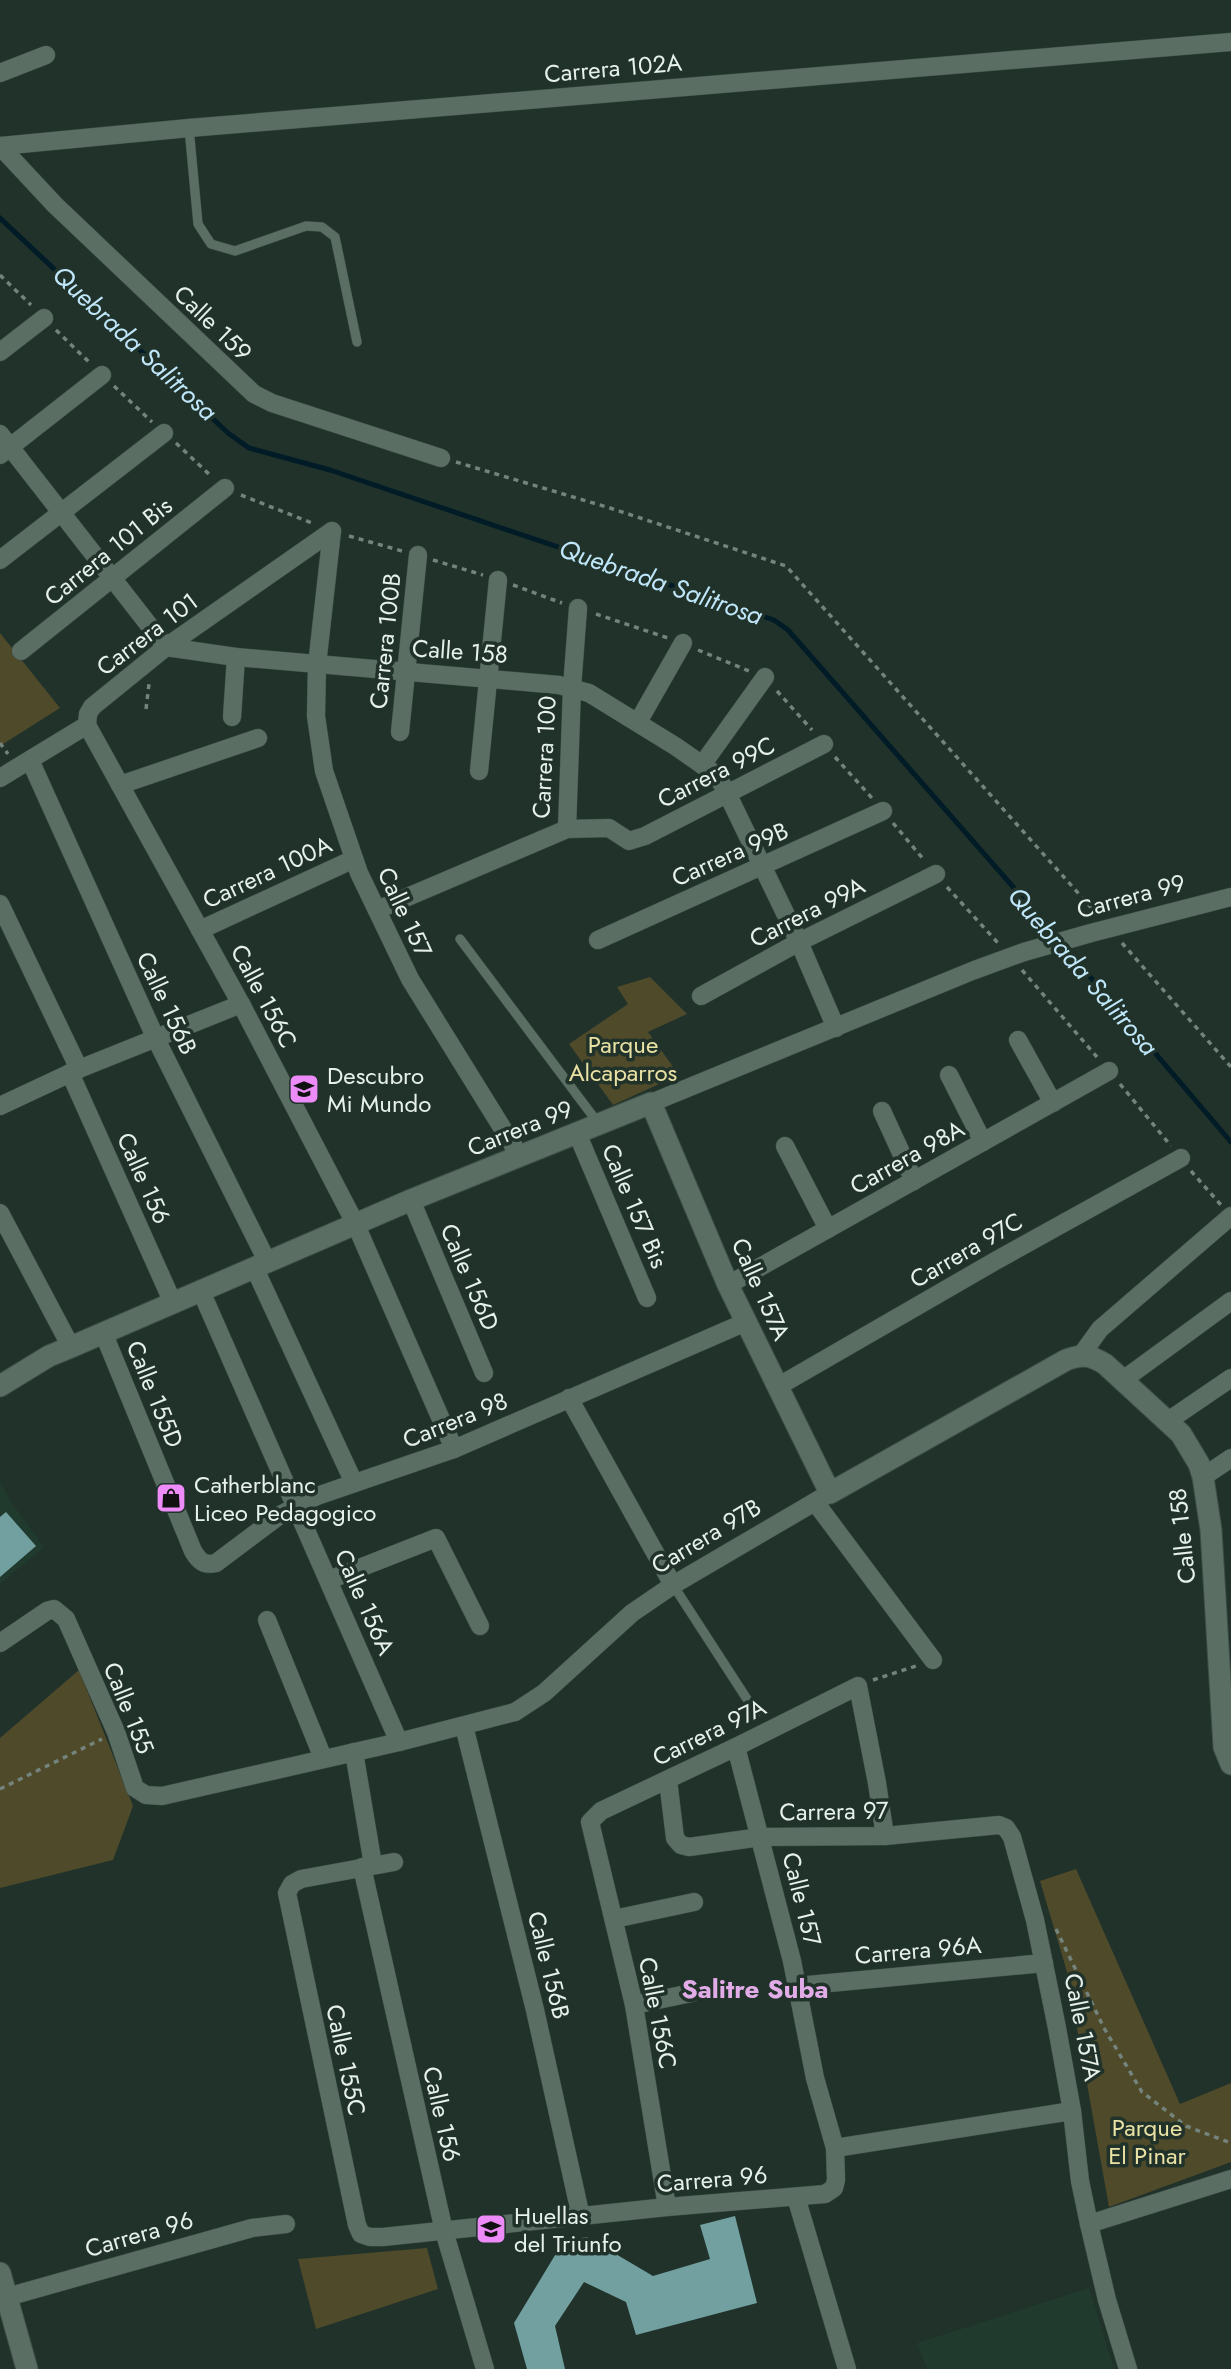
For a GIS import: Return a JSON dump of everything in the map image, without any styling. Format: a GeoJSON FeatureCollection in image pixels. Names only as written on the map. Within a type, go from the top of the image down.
{"type":"FeatureCollection","features":[{"type":"Feature","properties":{"kind":"street","name":"Carrera 102A"},"geometry":{"type":"LineString","coordinates":[[0,146],[1231,42]]}},
{"type":"Feature","properties":{"kind":"street"},"geometry":{"type":"LineString","coordinates":[[0,73],[46,55]]}},
{"type":"Feature","properties":{"kind":"street","name":"Calle 159"},"geometry":{"type":"LineString","coordinates":[[0,146],[55,205],[254,394],[272,403],[441,458]]}},
{"type":"Feature","properties":{"kind":"street"},"geometry":{"type":"LineString","coordinates":[[0,352],[44,318]]}},
{"type":"Feature","properties":{"kind":"street"},"geometry":{"type":"LineString","coordinates":[[102,375],[3,445],[61,512],[166,647]]}},
{"type":"Feature","properties":{"kind":"street"},"geometry":{"type":"LineString","coordinates":[[0,560],[164,433]]}},
{"type":"Feature","properties":{"kind":"street","name":"Carrera 101 Bis"},"geometry":{"type":"LineString","coordinates":[[21,651],[225,488]]}},
{"type":"Feature","properties":{"kind":"street","name":"Carrera 101"},"geometry":{"type":"LineString","coordinates":[[0,778],[87,725],[92,707],[166,647],[332,531]]}},
{"type":"Feature","properties":{"kind":"street","name":"Calle 157"},"geometry":{"type":"LineString","coordinates":[[332,531],[317,665],[316,716],[324,771],[354,859],[410,979],[519,1155]]}},
{"type":"Feature","properties":{"kind":"street","name":"Carrera 100B"},"geometry":{"type":"LineString","coordinates":[[400,732],[418,555]]}},
{"type":"Feature","properties":{"kind":"street"},"geometry":{"type":"LineString","coordinates":[[479,771],[498,580]]}},
{"type":"Feature","properties":{"kind":"street","name":"Carrera 100"},"geometry":{"type":"LineString","coordinates":[[377,910],[567,829],[578,608]]}},
{"type":"Feature","properties":{"kind":"street"},"geometry":{"type":"LineString","coordinates":[[638,722],[683,643]]}},
{"type":"Feature","properties":{"kind":"street","name":"Calle 158"},"geometry":{"type":"LineString","coordinates":[[166,647],[317,665],[559,685],[589,693],[638,722],[702,765],[720,781],[799,942],[835,1028]]}},
{"type":"Feature","properties":{"kind":"street"},"geometry":{"type":"LineString","coordinates":[[232,717],[236,657]]}},
{"type":"Feature","properties":{"kind":"street"},"geometry":{"type":"LineString","coordinates":[[702,765],[765,677]]}},
{"type":"Feature","properties":{"kind":"street","name":"Calle 156C"},"geometry":{"type":"LineString","coordinates":[[87,725],[241,1004],[356,1225],[454,1450]]}},
{"type":"Feature","properties":{"kind":"street"},"geometry":{"type":"LineString","coordinates":[[120,785],[258,737]]}},
{"type":"Feature","properties":{"kind":"street","name":"Carrera 99C"},"geometry":{"type":"LineString","coordinates":[[567,829],[608,828],[629,841],[645,836],[824,744]]}},
{"type":"Feature","properties":{"kind":"street","name":"Calle 156B"},"geometry":{"type":"LineString","coordinates":[[30,760],[261,1266],[354,1483]]}},
{"type":"Feature","properties":{"kind":"street","name":"Carrera 99B"},"geometry":{"type":"LineString","coordinates":[[597,940],[883,811]]}},
{"type":"Feature","properties":{"kind":"street","name":"Carrera 100A"},"geometry":{"type":"LineString","coordinates":[[200,930],[354,859]]}},
{"type":"Feature","properties":{"kind":"street","name":"Carrera 99A"},"geometry":{"type":"LineString","coordinates":[[701,996],[799,942],[936,874]]}},
{"type":"Feature","properties":{"kind":"street","name":"Carrera 99"},"geometry":{"type":"LineString","coordinates":[[0,1386],[49,1356],[411,1200],[972,971],[1024,952],[1231,897]]}},
{"type":"Feature","properties":{"kind":"street","name":"Calle 156"},"geometry":{"type":"LineString","coordinates":[[0,905],[173,1303]]}},
{"type":"Feature","properties":{"kind":"street"},"geometry":{"type":"LineString","coordinates":[[0,1106],[74,1071],[241,1004]]}},
{"type":"Feature","properties":{"kind":"street"},"geometry":{"type":"LineString","coordinates":[[1018,1040],[1053,1103]]}},
{"type":"Feature","properties":{"kind":"street","name":"Carrera 98A"},"geometry":{"type":"LineString","coordinates":[[728,1285],[1109,1072]]}},
{"type":"Feature","properties":{"kind":"street"},"geometry":{"type":"LineString","coordinates":[[949,1075],[983,1142]]}},
{"type":"Feature","properties":{"kind":"street","name":"Calle 157A"},"geometry":{"type":"LineString","coordinates":[[651,1103],[728,1285],[777,1387],[822,1498],[933,1660]]}},
{"type":"Feature","properties":{"kind":"street"},"geometry":{"type":"LineString","coordinates":[[882,1111],[914,1181]]}},
{"type":"Feature","properties":{"kind":"street","name":"Calle 157 Bis"},"geometry":{"type":"LineString","coordinates":[[578,1133],[646,1298]]}},
{"type":"Feature","properties":{"kind":"street"},"geometry":{"type":"LineString","coordinates":[[785,1146],[828,1229]]}},
{"type":"Feature","properties":{"kind":"street","name":"Carrera 97C"},"geometry":{"type":"LineString","coordinates":[[777,1387],[1181,1158]]}},
{"type":"Feature","properties":{"kind":"street","name":"Calle 156D"},"geometry":{"type":"LineString","coordinates":[[411,1200],[484,1373]]}},
{"type":"Feature","properties":{"kind":"street"},"geometry":{"type":"LineString","coordinates":[[0,1213],[71,1347]]}},
{"type":"Feature","properties":{"kind":"street","name":"Carrera 97B"},"geometry":{"type":"LineString","coordinates":[[162,1796],[399,1742],[515,1712],[544,1693],[632,1613],[673,1585],[1066,1360],[1082,1354],[1100,1329],[1231,1216]]}},
{"type":"Feature","properties":{"kind":"street","name":"Calle 156A"},"geometry":{"type":"LineString","coordinates":[[201,1291],[399,1742]]}},
{"type":"Feature","properties":{"kind":"street"},"geometry":{"type":"LineString","coordinates":[[1123,1380],[1231,1301]]}},
{"type":"Feature","properties":{"kind":"street","name":"Carrera 98"},"geometry":{"type":"LineString","coordinates":[[193,1551],[199,1561],[208,1565],[216,1563],[280,1515],[317,1496],[454,1450],[746,1322]]}},
{"type":"Feature","properties":{"kind":"street","name":"Calle 155D"},"geometry":{"type":"LineString","coordinates":[[103,1332],[193,1551]]}},
{"type":"Feature","properties":{"kind":"street","name":"Calle 158"},"geometry":{"type":"LineString","coordinates":[[1082,1354],[1105,1364],[1181,1434],[1203,1477],[1224,1611],[1224,1747],[1231,1764]]}},
{"type":"Feature","properties":{"kind":"street"},"geometry":{"type":"LineString","coordinates":[[1168,1421],[1231,1378]]}},
{"type":"Feature","properties":{"kind":"street"},"geometry":{"type":"LineString","coordinates":[[569,1398],[673,1585]]}},
{"type":"Feature","properties":{"kind":"street"},"geometry":{"type":"LineString","coordinates":[[1203,1477],[1231,1458]]}},
{"type":"Feature","properties":{"kind":"street"},"geometry":{"type":"LineString","coordinates":[[329,1580],[436,1538],[480,1626]]}},
{"type":"Feature","properties":{"kind":"street","name":"Calle 155"},"geometry":{"type":"LineString","coordinates":[[0,1643],[47,1611],[54,1609],[66,1619],[116,1732],[135,1788],[146,1795],[162,1796]]}},
{"type":"Feature","properties":{"kind":"street"},"geometry":{"type":"LineString","coordinates":[[267,1620],[323,1758]]}},
{"type":"Feature","properties":{"kind":"street"},"geometry":{"type":"LineString","coordinates":[[858,1686],[885,1836]]}},
{"type":"Feature","properties":{"kind":"street","name":"Carrera 97A"},"geometry":{"type":"LineString","coordinates":[[592,1830],[590,1822],[601,1811],[858,1686]]}},
{"type":"Feature","properties":{"kind":"street","name":"Calle 156B"},"geometry":{"type":"LineString","coordinates":[[464,1726],[535,2010],[581,2217]]}},
{"type":"Feature","properties":{"kind":"street","name":"Calle 157"},"geometry":{"type":"LineString","coordinates":[[736,1747],[761,1837],[797,1986],[815,2078],[835,2148],[834,2188]]}},
{"type":"Feature","properties":{"kind":"street","name":"Calle 156"},"geometry":{"type":"LineString","coordinates":[[354,1752],[368,1866],[444,2231],[483,2367]]}},
{"type":"Feature","properties":{"kind":"street","name":"Carrera 97"},"geometry":{"type":"LineString","coordinates":[[668,1780],[675,1838],[681,1845],[689,1847],[761,1837],[885,1836],[999,1825]]}},
{"type":"Feature","properties":{"kind":"street","name":"Calle 157A"},"geometry":{"type":"LineString","coordinates":[[999,1825],[1006,1828],[1013,1837],[1035,1920],[1072,2111],[1080,2181],[1107,2300],[1128,2369]]}},
{"type":"Feature","properties":{"kind":"street","name":"Calle 156C"},"geometry":{"type":"LineString","coordinates":[[592,1830],[634,2004],[667,2207]]}},
{"type":"Feature","properties":{"kind":"street"},"geometry":{"type":"LineString","coordinates":[[368,1866],[394,1862]]}},
{"type":"Feature","properties":{"kind":"street","name":"Calle 155C"},"geometry":{"type":"LineString","coordinates":[[368,1866],[301,1879],[292,1884],[287,1893],[357,2225],[362,2234],[370,2238],[383,2237]]}},
{"type":"Feature","properties":{"kind":"street"},"geometry":{"type":"LineString","coordinates":[[614,1919],[694,1902]]}},
{"type":"Feature","properties":{"kind":"street","name":"Carrera 96A"},"geometry":{"type":"LineString","coordinates":[[797,1986],[1044,1964]]}},
{"type":"Feature","properties":{"kind":"street"},"geometry":{"type":"LineString","coordinates":[[634,2004],[691,1993]]}},
{"type":"Feature","properties":{"kind":"street"},"geometry":{"type":"LineString","coordinates":[[835,2148],[1072,2111]]}},
{"type":"Feature","properties":{"kind":"street"},"geometry":{"type":"LineString","coordinates":[[1089,2224],[1231,2179]]}},
{"type":"Feature","properties":{"kind":"street","name":"Carrera 96"},"geometry":{"type":"LineString","coordinates":[[383,2237],[667,2207],[825,2194],[834,2188]]}},
{"type":"Feature","properties":{"kind":"street"},"geometry":{"type":"LineString","coordinates":[[796,2197],[847,2369]]}},
{"type":"Feature","properties":{"kind":"street","name":"Carrera 96"},"geometry":{"type":"LineString","coordinates":[[7,2297],[252,2228],[286,2224]]}},
{"type":"Feature","properties":{"kind":"street"},"geometry":{"type":"LineString","coordinates":[[0,2273],[27,2369]]}},
{"type":"Feature","properties":{"kind":"lane"},"geometry":{"type":"LineString","coordinates":[[189,128],[198,224],[211,244],[235,251],[306,226],[322,227],[335,237],[357,342]]}},
{"type":"Feature","properties":{"kind":"lane"},"geometry":{"type":"LineString","coordinates":[[460,939],[599,1125]]}},
{"type":"Feature","properties":{"kind":"lane"},"geometry":{"type":"LineString","coordinates":[[673,1585],[756,1713]]}},
{"type":"Feature","properties":{"kind":"path"},"geometry":{"type":"LineString","coordinates":[[441,458],[610,508],[786,566],[1231,1067]]}},
{"type":"Feature","properties":{"kind":"path"},"geometry":{"type":"LineString","coordinates":[[858,1686],[933,1660]]}},
{"type":"Feature","properties":{"kind":"path"},"geometry":{"type":"LineString","coordinates":[[0,1789],[116,1732]]}},
{"type":"Feature","properties":{"kind":"path"},"geometry":{"type":"LineString","coordinates":[[1035,1920],[1050,1917],[1104,2028],[1142,2092],[1186,2126],[1231,2143]]}},
{"type":"Feature","properties":{"kind":"shaded area"},"geometry":{"type":"Polygon","coordinates":[[[0,1482],[11,1502],[44,1547],[0,1584],[0,1482]]]}},
{"type":"Feature","properties":{"kind":"shaded area"},"geometry":{"type":"Polygon","coordinates":[[[1089,2288],[1114,2369],[927,2369],[917,2343],[1089,2288]]]}},
{"type":"Feature","properties":{"kind":"green space"},"geometry":{"type":"Polygon","coordinates":[[[0,633],[60,708],[0,746],[0,633]]]}},
{"type":"Feature","properties":{"kind":"green space","name":"Parque Alcaparros"},"geometry":{"type":"Polygon","coordinates":[[[650,977],[687,1014],[648,1032],[679,1075],[613,1105],[569,1044],[628,1004],[617,987],[650,977]]]}},
{"type":"Feature","properties":{"kind":"green space"},"geometry":{"type":"Polygon","coordinates":[[[79,1670],[133,1806],[113,1860],[0,1888],[0,1738],[79,1670]]]}},
{"type":"Feature","properties":{"kind":"green space","name":"Parque El Pinar"},"geometry":{"type":"Polygon","coordinates":[[[1076,1869],[1180,2104],[1231,2083],[1231,2162],[1109,2207],[1067,1972],[1040,1881],[1076,1869]]]}},
{"type":"Feature","properties":{"kind":"green space"},"geometry":{"type":"Polygon","coordinates":[[[427,2248],[438,2289],[316,2329],[298,2259],[427,2248]]]}},
{"type":"Feature","properties":{"kind":"building"},"geometry":{"type":"Polygon","coordinates":[[[6,1512],[36,1546],[0,1577],[0,1517],[6,1512]]]}},
{"type":"Feature","properties":{"kind":"building"},"geometry":{"type":"Polygon","coordinates":[[[735,2216],[757,2303],[636,2335],[626,2302],[584,2282],[555,2326],[565,2369],[527,2369],[514,2323],[563,2242],[587,2237],[653,2276],[710,2259],[700,2225],[735,2216]]]}},
{"type":"Feature","properties":{"kind":"waterway","name":"Quebrada Salitrosa"},"geometry":{"type":"LineString","coordinates":[[0,218],[228,433],[249,448],[330,470],[774,620],[788,630],[1057,937]]}},
{"type":"Feature","properties":{"kind":"waterway","name":"Quebrada Salitrosa"},"geometry":{"type":"LineString","coordinates":[[1063,945],[1231,1142]]}},
{"type":"Feature","properties":{"kind":"place","name":"Descubro Mi Mundo"},"geometry":{"type":"Point","coordinates":[304,1089]}},
{"type":"Feature","properties":{"kind":"place","name":"Catherblanc Liceo Pedagogico"},"geometry":{"type":"Point","coordinates":[171,1498]}},
{"type":"Feature","properties":{"kind":"place","name":"Huellas del Triunfo"},"geometry":{"type":"Point","coordinates":[491,2229]}},
{"type":"Feature","properties":{"kind":"district","name":"Salitre Suba"},"geometry":{"type":"Point","coordinates":[755,1989]}}]}
